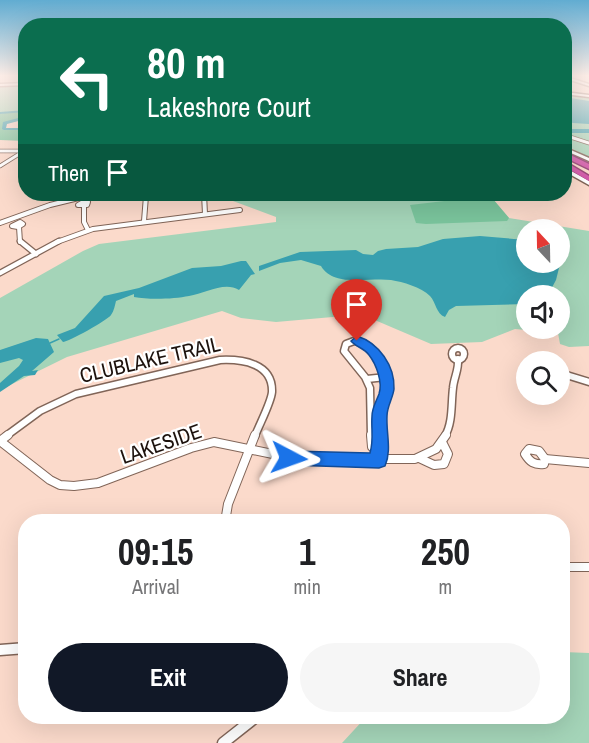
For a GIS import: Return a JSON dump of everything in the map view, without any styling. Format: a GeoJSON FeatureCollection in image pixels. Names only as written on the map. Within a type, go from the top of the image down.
{"type":"FeatureCollection","features":[{"type":"Feature","properties":{"kind":"highway"},"geometry":{"type":"LineString","coordinates":[[572,158],[589,167]]}},
{"type":"Feature","properties":{"kind":"highway"},"geometry":{"type":"LineString","coordinates":[[572,167],[589,179]]}},
{"type":"Feature","properties":{"kind":"main road"},"geometry":{"type":"LineString","coordinates":[[572,152],[589,160]]}},
{"type":"Feature","properties":{"kind":"main road"},"geometry":{"type":"LineString","coordinates":[[572,172],[589,179]]}},
{"type":"Feature","properties":{"kind":"street"},"geometry":{"type":"LineString","coordinates":[[572,138],[589,143]]}},
{"type":"Feature","properties":{"kind":"street"},"geometry":{"type":"LineString","coordinates":[[0,151],[18,151]]}},
{"type":"Feature","properties":{"kind":"street"},"geometry":{"type":"LineString","coordinates":[[0,166],[18,155]]}},
{"type":"Feature","properties":{"kind":"street"},"geometry":{"type":"LineString","coordinates":[[0,223],[62,201]]}},
{"type":"Feature","properties":{"kind":"street"},"geometry":{"type":"LineString","coordinates":[[144,201],[144,221]]}},
{"type":"Feature","properties":{"kind":"street"},"geometry":{"type":"LineString","coordinates":[[204,201],[205,214]]}},
{"type":"Feature","properties":{"kind":"street"},"geometry":{"type":"LineString","coordinates":[[84,206],[84,222],[88,230]]}},
{"type":"Feature","properties":{"kind":"street"},"geometry":{"type":"LineString","coordinates":[[0,273],[65,238],[88,230],[240,210]]}},
{"type":"Feature","properties":{"kind":"street"},"geometry":{"type":"LineString","coordinates":[[0,218],[9,219]]}},
{"type":"Feature","properties":{"kind":"street"},"geometry":{"type":"LineString","coordinates":[[19,227],[20,243],[36,254]]}},
{"type":"Feature","properties":{"kind":"street"},"geometry":{"type":"LineString","coordinates":[[360,341],[369,346],[382,363],[386,377],[387,392],[380,411],[381,447],[378,456],[372,447],[372,400],[367,379],[344,353],[344,346],[348,342],[360,341]]}},
{"type":"Feature","properties":{"kind":"street","name":"CLUBLAKE TRAIL"},"geometry":{"type":"LineString","coordinates":[[0,441],[40,411],[76,394],[232,359],[249,362],[259,366],[268,374],[272,386],[271,396],[228,504],[226,514]]}},
{"type":"Feature","properties":{"kind":"street","name":"LAKESIDE"},"geometry":{"type":"LineString","coordinates":[[0,441],[50,480],[60,485],[74,486],[108,480],[202,444],[226,443],[297,459],[378,456],[419,458],[434,465],[444,464],[448,454],[442,442],[450,421],[458,359]]}},
{"type":"Feature","properties":{"kind":"street"},"geometry":{"type":"LineString","coordinates":[[570,376],[589,382]]}},
{"type":"Feature","properties":{"kind":"street"},"geometry":{"type":"LineString","coordinates":[[367,379],[386,377]]}},
{"type":"Feature","properties":{"kind":"street"},"geometry":{"type":"LineString","coordinates":[[419,458],[442,442]]}},
{"type":"Feature","properties":{"kind":"street"},"geometry":{"type":"LineString","coordinates":[[545,459],[589,463]]}},
{"type":"Feature","properties":{"kind":"street"},"geometry":{"type":"LineString","coordinates":[[570,567],[589,567]]}},
{"type":"Feature","properties":{"kind":"street"},"geometry":{"type":"LineString","coordinates":[[0,650],[18,649]]}},
{"type":"Feature","properties":{"kind":"street"},"geometry":{"type":"LineString","coordinates":[[223,743],[247,724]]}},
{"type":"Feature","properties":{"kind":"green space"},"geometry":{"type":"Polygon","coordinates":[[[0,111],[18,111],[18,111],[0,114],[0,111]]]}},
{"type":"Feature","properties":{"kind":"green space"},"geometry":{"type":"Polygon","coordinates":[[[18,111],[18,119],[4,123],[4,128],[18,129],[18,141],[0,140],[0,114],[18,111]]]}},
{"type":"Feature","properties":{"kind":"green space"},"geometry":{"type":"Polygon","coordinates":[[[572,111],[589,111],[589,157],[572,149],[572,111]]]}},
{"type":"Feature","properties":{"kind":"green space"},"geometry":{"type":"Polygon","coordinates":[[[233,201],[494,201],[509,218],[516,219],[516,273],[570,273],[570,228],[589,231],[589,346],[569,347],[560,344],[559,339],[570,339],[570,285],[516,285],[516,329],[482,342],[431,344],[370,318],[344,316],[276,322],[241,318],[222,311],[67,357],[0,390],[0,298],[99,244],[276,222],[276,217],[233,201]]]}},
{"type":"Feature","properties":{"kind":"green space"},"geometry":{"type":"Polygon","coordinates":[[[444,201],[495,201],[509,218],[507,221],[416,223],[410,205],[444,201]]]}},
{"type":"Feature","properties":{"kind":"green space"},"geometry":{"type":"Polygon","coordinates":[[[570,652],[589,653],[589,743],[342,743],[360,724],[570,724],[570,652]]]}},
{"type":"Feature","properties":{"kind":"water"},"geometry":{"type":"Polygon","coordinates":[[[572,111],[589,111],[589,124],[573,123],[572,111]]]}},
{"type":"Feature","properties":{"kind":"water"},"geometry":{"type":"Polygon","coordinates":[[[480,236],[516,239],[516,273],[558,273],[556,280],[553,285],[516,285],[516,304],[456,306],[449,310],[445,317],[426,293],[401,282],[382,279],[343,279],[327,273],[321,266],[301,260],[280,263],[259,271],[259,266],[300,252],[356,250],[363,254],[373,255],[386,249],[418,247],[443,239],[480,236]]]}},
{"type":"Feature","properties":{"kind":"water"},"geometry":{"type":"Polygon","coordinates":[[[246,261],[255,274],[251,275],[239,290],[221,287],[189,296],[162,299],[134,297],[134,294],[116,301],[113,312],[108,318],[80,335],[63,342],[57,335],[75,328],[104,296],[139,288],[192,268],[221,266],[246,261]]]}},
{"type":"Feature","properties":{"kind":"water"},"geometry":{"type":"Polygon","coordinates":[[[36,338],[48,339],[54,352],[32,371],[38,370],[35,375],[24,376],[0,392],[0,383],[23,360],[19,358],[0,363],[0,350],[36,338]]]}},
{"type":"Feature","properties":{"kind":"waterway"},"geometry":{"type":"LineString","coordinates":[[0,113],[18,112]]}},
{"type":"Feature","properties":{"kind":"waterway"},"geometry":{"type":"LineString","coordinates":[[18,119],[5,123],[4,126],[4,129],[18,129]]}},
{"type":"Feature","properties":{"kind":"waterway"},"geometry":{"type":"LineString","coordinates":[[572,131],[589,131]]}},
{"type":"Feature","properties":{"kind":"waterway"},"geometry":{"type":"LineString","coordinates":[[50,343],[59,339]]}},
{"type":"Feature","properties":{"kind":"route"},"geometry":{"type":"LineString","coordinates":[[289,458],[379,460],[378,452],[381,447],[379,416],[381,403],[387,392],[386,377],[376,354],[368,345],[357,341]]}}]}
